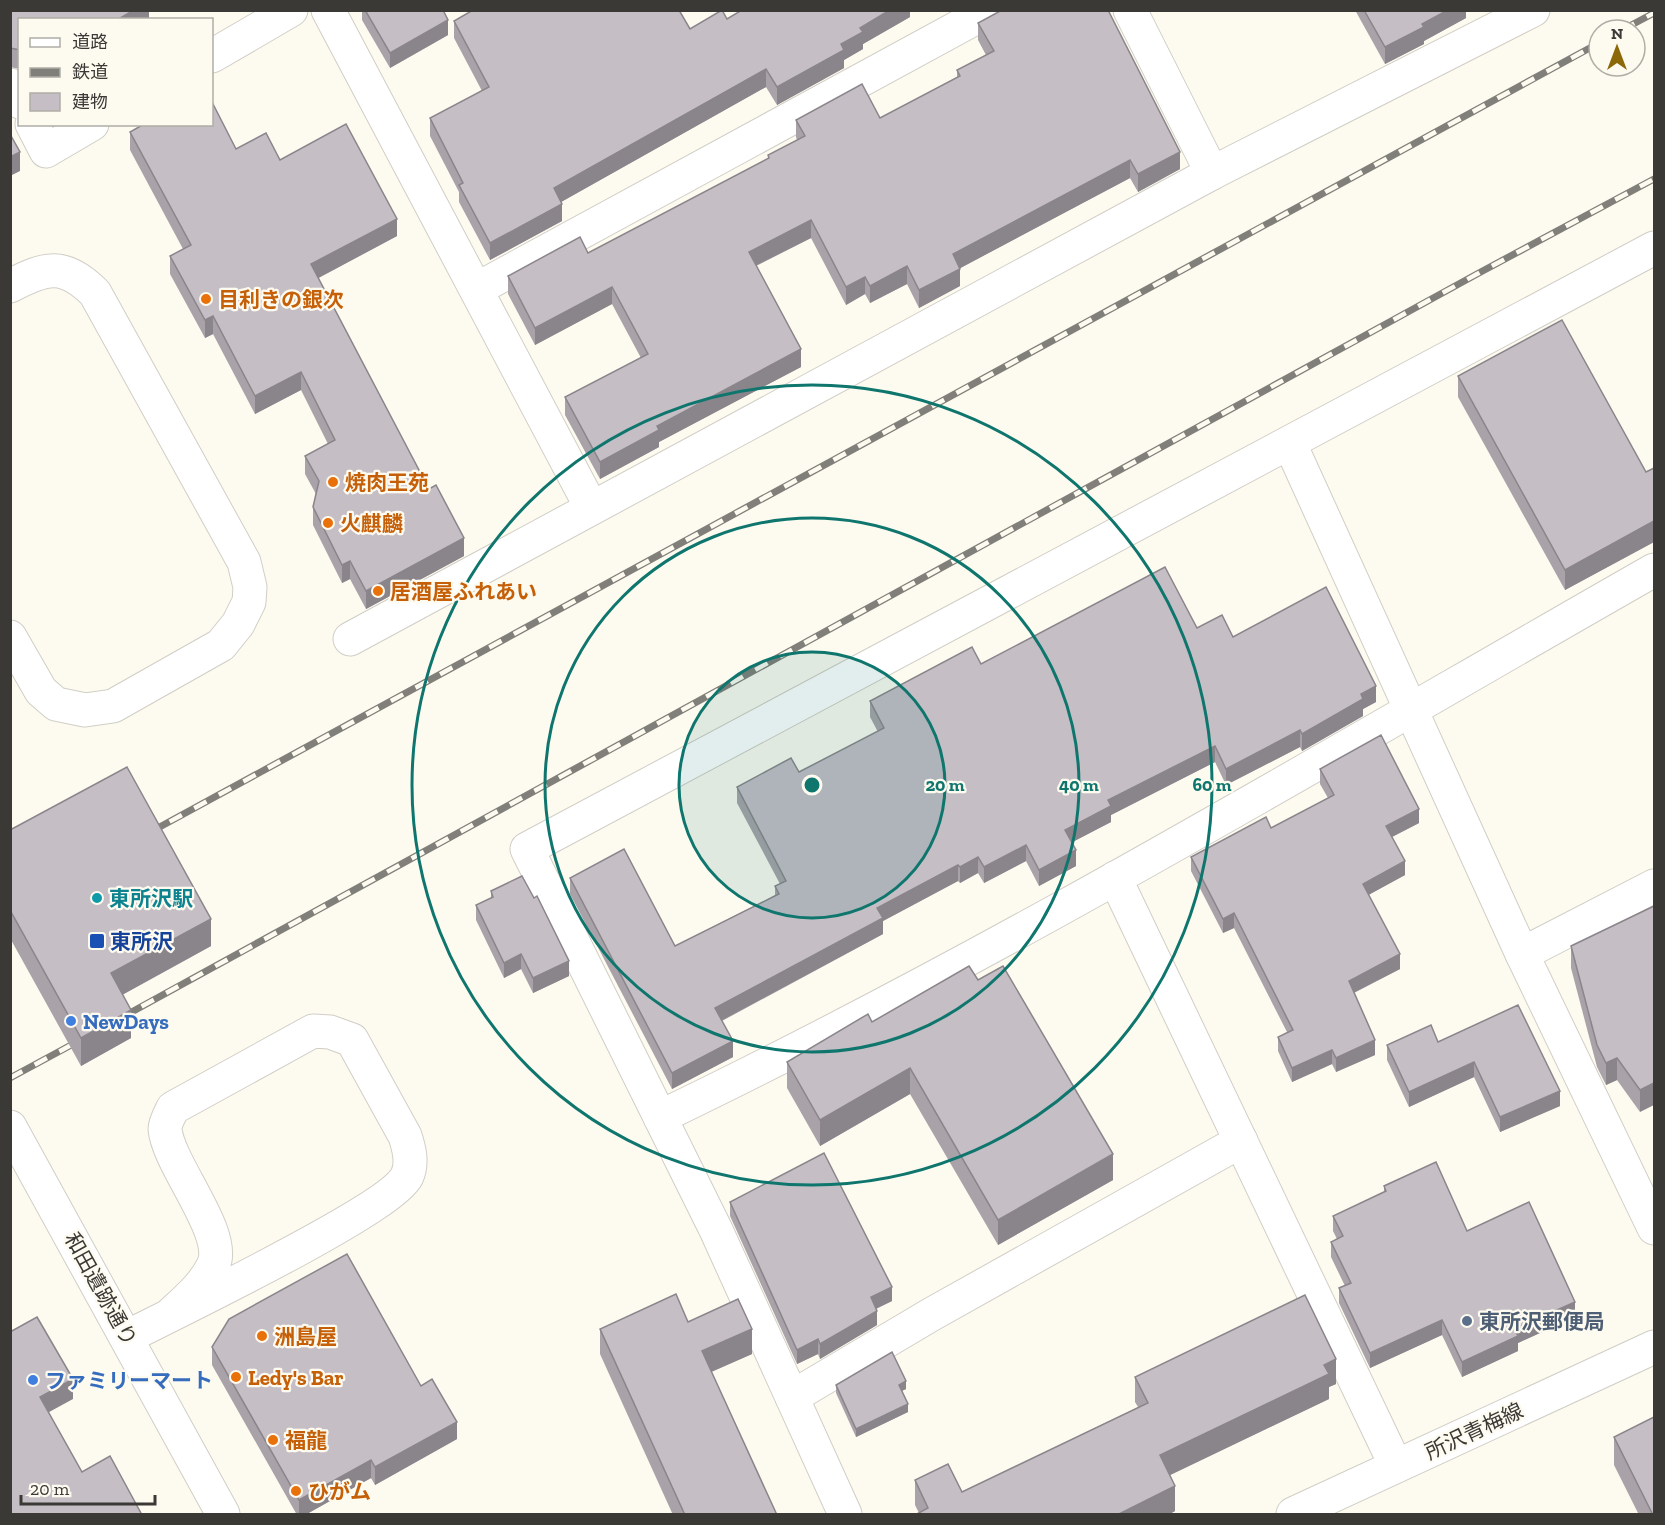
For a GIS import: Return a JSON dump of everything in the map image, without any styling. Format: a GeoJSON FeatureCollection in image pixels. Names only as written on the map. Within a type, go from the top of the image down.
{"type":"FeatureCollection","features":[{"type":"Feature","properties":{"kind":"street"},"geometry":{"type":"LineString","coordinates":[[213,55],[291,10]]}},
{"type":"Feature","properties":{"kind":"street"},"geometry":{"type":"LineString","coordinates":[[328,10],[591,507]]}},
{"type":"Feature","properties":{"kind":"street"},"geometry":{"type":"LineString","coordinates":[[477,289],[990,10]]}},
{"type":"Feature","properties":{"kind":"street"},"geometry":{"type":"LineString","coordinates":[[1130,10],[1212,173]]}},
{"type":"Feature","properties":{"kind":"street"},"geometry":{"type":"LineString","coordinates":[[350,639],[1212,173],[1533,10]]}},
{"type":"Feature","properties":{"kind":"street"},"geometry":{"type":"LineString","coordinates":[[10,85],[18,99]]}},
{"type":"Feature","properties":{"kind":"street"},"geometry":{"type":"LineString","coordinates":[[33,126],[46,151],[89,126]]}},
{"type":"Feature","properties":{"kind":"street"},"geometry":{"type":"LineString","coordinates":[[845,1515],[716,1230],[527,849],[1654,248]]}},
{"type":"Feature","properties":{"kind":"street"},"geometry":{"type":"LineString","coordinates":[[10,286],[36,273],[54,269],[79,276],[95,293],[244,562],[250,587],[249,602],[238,624],[221,645],[113,706],[85,710],[56,704],[40,691],[10,637]]}},
{"type":"Feature","properties":{"kind":"street"},"geometry":{"type":"LineString","coordinates":[[1290,444],[1522,954],[1654,1228]]}},
{"type":"Feature","properties":{"kind":"street"},"geometry":{"type":"LineString","coordinates":[[660,1117],[758,1068],[1115,878],[1654,570]]}},
{"type":"Feature","properties":{"kind":"street"},"geometry":{"type":"LineString","coordinates":[[1115,878],[1396,1466]]}},
{"type":"Feature","properties":{"kind":"street"},"geometry":{"type":"LineString","coordinates":[[1522,954],[1654,886]]}},
{"type":"Feature","properties":{"kind":"street"},"geometry":{"type":"LineString","coordinates":[[127,1336],[171,1314],[364,1211],[391,1194],[407,1176],[411,1153],[405,1136],[352,1040],[330,1032],[313,1031],[173,1108],[165,1127],[168,1143],[209,1227],[215,1247],[215,1264],[203,1282],[171,1314]]}},
{"type":"Feature","properties":{"kind":"street","name":"和田遺跡通り"},"geometry":{"type":"LineString","coordinates":[[14,1141],[127,1336],[223,1515]]}},
{"type":"Feature","properties":{"kind":"street"},"geometry":{"type":"LineString","coordinates":[[792,1397],[932,1314],[1241,1141]]}},
{"type":"Feature","properties":{"kind":"street","name":"所沢青梅線"},"geometry":{"type":"LineString","coordinates":[[1293,1515],[1654,1347]]}},
{"type":"Feature","properties":{"kind":"building"},"geometry":{"type":"Polygon","coordinates":[[[10,10],[134,10],[120,18],[18,18],[18,50],[10,48],[10,10]]]}},
{"type":"Feature","properties":{"kind":"building"},"geometry":{"type":"Polygon","coordinates":[[[365,10],[443,10],[448,20],[390,53],[365,10]]]}},
{"type":"Feature","properties":{"kind":"building"},"geometry":{"type":"Polygon","coordinates":[[[473,10],[679,10],[690,29],[722,10],[727,19],[742,10],[890,10],[860,28],[863,32],[841,44],[844,50],[777,87],[766,69],[554,188],[562,204],[490,243],[459,185],[463,183],[430,118],[489,87],[454,21],[473,10]]]}},
{"type":"Feature","properties":{"kind":"building"},"geometry":{"type":"Polygon","coordinates":[[[1002,10],[1108,10],[1180,152],[1138,174],[1130,160],[953,254],[960,269],[919,290],[907,266],[870,286],[865,277],[846,287],[811,220],[749,252],[801,349],[657,426],[659,430],[600,462],[565,397],[648,354],[612,287],[535,328],[508,276],[580,237],[588,253],[769,158],[768,155],[805,136],[796,120],[862,84],[880,118],[960,76],[957,70],[994,51],[978,23],[1002,10]]]}},
{"type":"Feature","properties":{"kind":"building"},"geometry":{"type":"Polygon","coordinates":[[[1364,10],[1448,10],[1422,24],[1424,27],[1385,47],[1364,10]]]}},
{"type":"Feature","properties":{"kind":"building"},"geometry":{"type":"Polygon","coordinates":[[[213,104],[236,149],[266,133],[280,160],[346,124],[397,219],[311,264],[429,489],[436,485],[464,538],[366,591],[350,561],[342,565],[313,507],[319,481],[305,456],[335,440],[301,372],[255,396],[213,316],[205,320],[170,256],[191,245],[130,132],[140,126],[213,126],[213,104]]]}},
{"type":"Feature","properties":{"kind":"building"},"geometry":{"type":"Polygon","coordinates":[[[10,134],[20,152],[10,157],[10,134]]]}},
{"type":"Feature","properties":{"kind":"building"},"geometry":{"type":"Polygon","coordinates":[[[1562,320],[1646,472],[1654,468],[1654,521],[1565,570],[1458,376],[1562,320]]]}},
{"type":"Feature","properties":{"kind":"building"},"geometry":{"type":"Polygon","coordinates":[[[1165,567],[1197,628],[1222,615],[1233,637],[1326,587],[1376,686],[1361,694],[1363,699],[1302,734],[1300,730],[1226,769],[1215,746],[1108,800],[1111,806],[1065,830],[1076,850],[1039,870],[1026,845],[984,867],[978,857],[960,867],[958,865],[877,908],[883,918],[715,1008],[733,1041],[672,1073],[570,878],[624,849],[675,946],[779,894],[775,886],[786,881],[737,787],[791,758],[799,772],[884,728],[870,701],[972,647],[981,664],[1165,567]]]}},
{"type":"Feature","properties":{"kind":"building"},"geometry":{"type":"Polygon","coordinates":[[[1381,735],[1419,809],[1386,826],[1405,861],[1363,884],[1400,954],[1349,981],[1375,1040],[1336,1058],[1332,1050],[1292,1068],[1278,1037],[1293,1030],[1234,913],[1223,919],[1191,857],[1266,817],[1271,828],[1334,795],[1320,769],[1381,735]]]}},
{"type":"Feature","properties":{"kind":"building","name":"東所沢駅"},"geometry":{"type":"Polygon","coordinates":[[[127,767],[211,919],[111,973],[131,1010],[81,1038],[10,910],[10,830],[127,767]]]}},
{"type":"Feature","properties":{"kind":"building"},"geometry":{"type":"Polygon","coordinates":[[[522,876],[534,898],[537,896],[569,961],[533,978],[521,954],[504,963],[476,905],[493,897],[491,891],[522,876]]]}},
{"type":"Feature","properties":{"kind":"building"},"geometry":{"type":"Polygon","coordinates":[[[1654,906],[1654,1083],[1640,1090],[1617,1058],[1606,1063],[1597,1045],[1571,946],[1654,906]]]}},
{"type":"Feature","properties":{"kind":"building"},"geometry":{"type":"Polygon","coordinates":[[[969,966],[978,980],[1003,966],[1113,1154],[998,1220],[910,1068],[820,1120],[787,1062],[868,1014],[872,1022],[969,966]]]}},
{"type":"Feature","properties":{"kind":"building"},"geometry":{"type":"Polygon","coordinates":[[[1518,1005],[1560,1091],[1500,1117],[1474,1062],[1409,1092],[1387,1045],[1431,1025],[1438,1042],[1518,1005]]]}},
{"type":"Feature","properties":{"kind":"building"},"geometry":{"type":"Polygon","coordinates":[[[824,1153],[892,1287],[871,1297],[877,1311],[820,1344],[818,1339],[797,1350],[730,1202],[824,1153]]]}},
{"type":"Feature","properties":{"kind":"building"},"geometry":{"type":"Polygon","coordinates":[[[1436,1162],[1467,1231],[1529,1202],[1575,1302],[1514,1329],[1518,1336],[1462,1362],[1442,1320],[1370,1353],[1339,1288],[1351,1283],[1331,1242],[1343,1236],[1333,1216],[1386,1191],[1384,1186],[1436,1162]]]}},
{"type":"Feature","properties":{"kind":"building"},"geometry":{"type":"Polygon","coordinates":[[[347,1254],[421,1386],[432,1379],[457,1422],[375,1467],[371,1460],[299,1500],[212,1347],[229,1319],[347,1254]]]}},
{"type":"Feature","properties":{"kind":"building"},"geometry":{"type":"Polygon","coordinates":[[[676,1294],[688,1322],[738,1299],[752,1329],[702,1351],[777,1515],[685,1515],[600,1329],[676,1294]]]}},
{"type":"Feature","properties":{"kind":"building"},"geometry":{"type":"Polygon","coordinates":[[[1305,1295],[1336,1359],[1324,1365],[1329,1374],[1160,1455],[1175,1486],[1117,1515],[915,1515],[928,1508],[915,1480],[948,1464],[962,1492],[1148,1403],[1135,1377],[1305,1295]]]}},
{"type":"Feature","properties":{"kind":"building"},"geometry":{"type":"Polygon","coordinates":[[[37,1317],[73,1379],[40,1397],[82,1472],[110,1456],[142,1515],[10,1515],[10,1332],[37,1317]]]}},
{"type":"Feature","properties":{"kind":"building"},"geometry":{"type":"Polygon","coordinates":[[[892,1352],[906,1381],[899,1385],[908,1404],[856,1429],[836,1385],[892,1352]]]}},
{"type":"Feature","properties":{"kind":"building"},"geometry":{"type":"Polygon","coordinates":[[[1654,1417],[1654,1515],[1653,1515],[1614,1437],[1654,1417]]]}},
{"type":"Feature","properties":{"kind":"railway"},"geometry":{"type":"LineString","coordinates":[[1645,18],[1654,13]]}},
{"type":"Feature","properties":{"kind":"railway"},"geometry":{"type":"LineString","coordinates":[[145,835],[1587,50]]}},
{"type":"Feature","properties":{"kind":"railway"},"geometry":{"type":"LineString","coordinates":[[117,1020],[1654,179]]}},
{"type":"Feature","properties":{"kind":"railway"},"geometry":{"type":"LineString","coordinates":[[10,1078],[86,1037]]}},
{"type":"Feature","properties":{"kind":"place","name":"目利きの銀次"},"geometry":{"type":"Point","coordinates":[206,299]}},
{"type":"Feature","properties":{"kind":"place","name":"焼肉王苑"},"geometry":{"type":"Point","coordinates":[333,482]}},
{"type":"Feature","properties":{"kind":"place","name":"火麒麟"},"geometry":{"type":"Point","coordinates":[328,523]}},
{"type":"Feature","properties":{"kind":"place","name":"居酒屋ふれあい"},"geometry":{"type":"Point","coordinates":[378,591]}},
{"type":"Feature","properties":{"kind":"place","name":"東所沢駅"},"geometry":{"type":"Point","coordinates":[97,898]}},
{"type":"Feature","properties":{"kind":"place","name":"東所沢"},"geometry":{"type":"Point","coordinates":[97,941]}},
{"type":"Feature","properties":{"kind":"place","name":"NewDays"},"geometry":{"type":"Point","coordinates":[71,1021]}},
{"type":"Feature","properties":{"kind":"place","name":"東所沢郵便局"},"geometry":{"type":"Point","coordinates":[1467,1321]}},
{"type":"Feature","properties":{"kind":"place","name":"洲島屋"},"geometry":{"type":"Point","coordinates":[262,1336]}},
{"type":"Feature","properties":{"kind":"place","name":"Ledy's Bar"},"geometry":{"type":"Point","coordinates":[236,1377]}},
{"type":"Feature","properties":{"kind":"place","name":"ファミリーマート"},"geometry":{"type":"Point","coordinates":[33,1380]}},
{"type":"Feature","properties":{"kind":"place","name":"福龍"},"geometry":{"type":"Point","coordinates":[273,1440]}},
{"type":"Feature","properties":{"kind":"place","name":"ひがム"},"geometry":{"type":"Point","coordinates":[296,1491]}}]}
